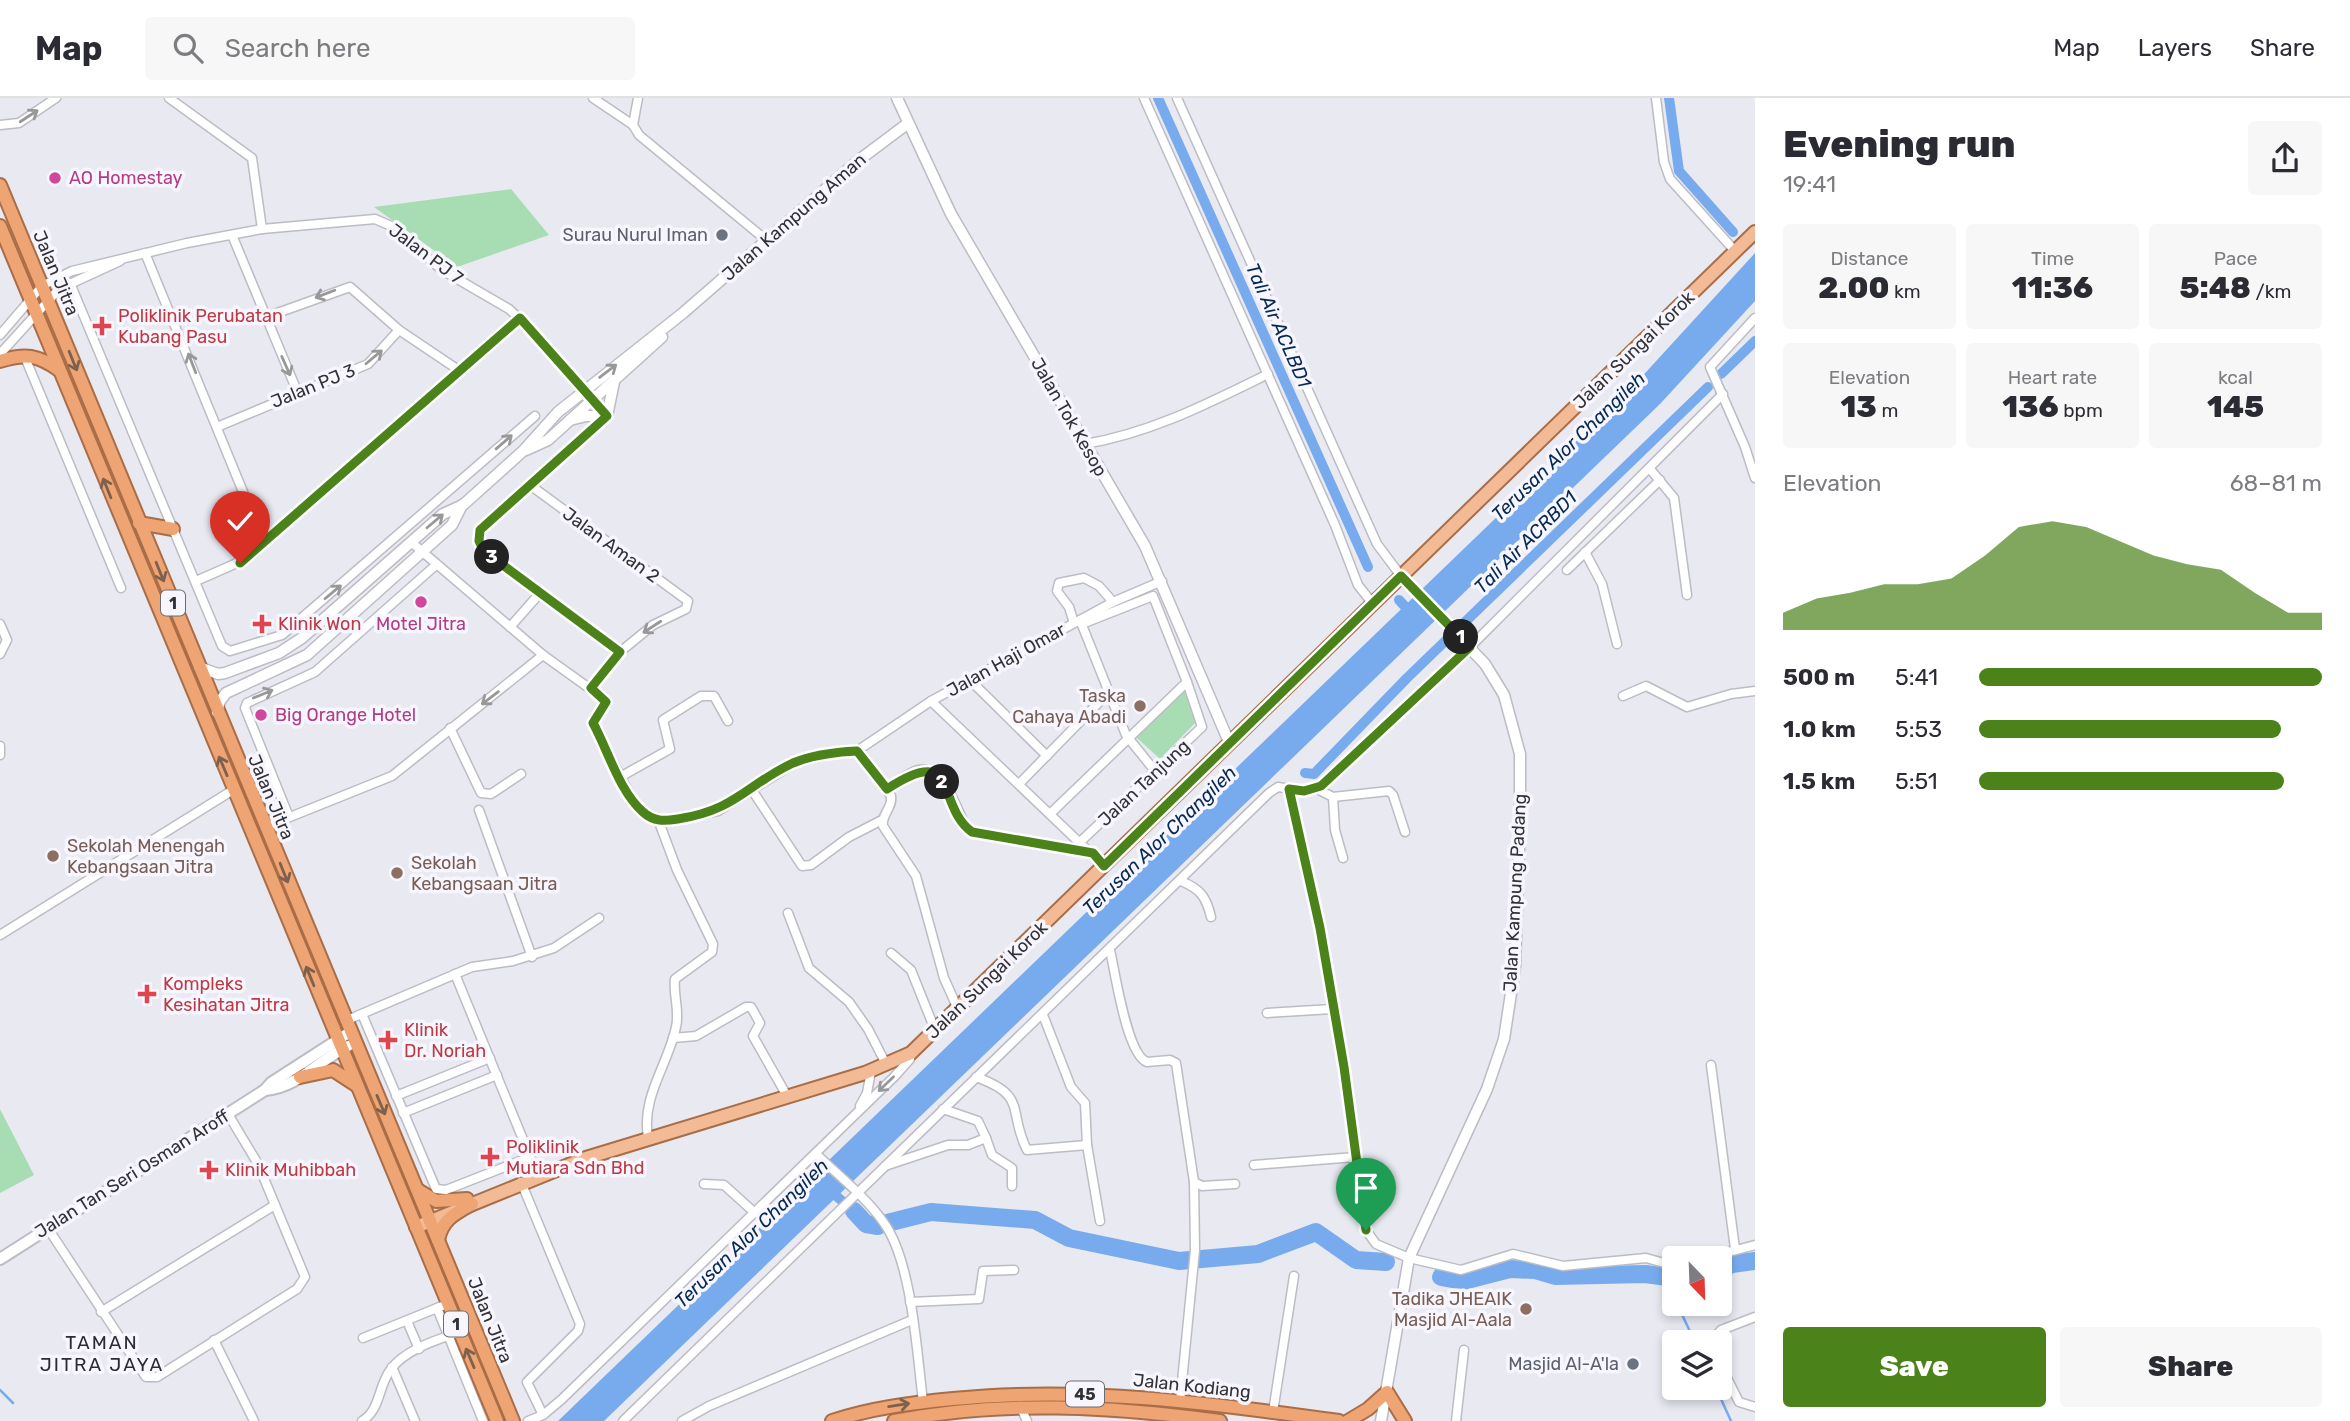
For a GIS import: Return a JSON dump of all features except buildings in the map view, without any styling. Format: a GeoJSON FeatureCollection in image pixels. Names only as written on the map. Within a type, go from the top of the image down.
{"type":"FeatureCollection","features":[{"type":"Feature","properties":{"kind":"highway","name":"Jalan Jitra"},"geometry":{"type":"LineString","coordinates":[[0,185],[349,1032],[513,1421]]}},
{"type":"Feature","properties":{"kind":"highway","name":"Jalan Jitra"},"geometry":{"type":"LineString","coordinates":[[0,226],[414,1224],[453,1334],[497,1421]]}},
{"type":"Feature","properties":{"kind":"highway"},"geometry":{"type":"LineString","coordinates":[[0,361],[24,355],[43,359],[59,370]]}},
{"type":"Feature","properties":{"kind":"highway"},"geometry":{"type":"LineString","coordinates":[[139,523],[173,529]]}},
{"type":"Feature","properties":{"kind":"highway"},"geometry":{"type":"LineString","coordinates":[[300,1077],[332,1070],[356,1086]]}},
{"type":"Feature","properties":{"kind":"highway"},"geometry":{"type":"LineString","coordinates":[[417,1190],[436,1201],[470,1202]]}},
{"type":"Feature","properties":{"kind":"highway"},"geometry":{"type":"LineString","coordinates":[[438,1240],[441,1227],[447,1219],[470,1202]]}},
{"type":"Feature","properties":{"kind":"highway"},"geometry":{"type":"LineString","coordinates":[[1348,1421],[1368,1409],[1387,1392],[1405,1421]]}},
{"type":"Feature","properties":{"kind":"highway","name":"Jalan Kodiang"},"geometry":{"type":"LineString","coordinates":[[832,1421],[923,1402],[1067,1393],[1180,1402],[1339,1421]]}},
{"type":"Feature","properties":{"kind":"highway","name":"Jalan Kodiang"},"geometry":{"type":"LineString","coordinates":[[894,1421],[1020,1406],[1103,1407],[1220,1421]]}},
{"type":"Feature","properties":{"kind":"main road","name":"Jalan Sungai Korok"},"geometry":{"type":"LineString","coordinates":[[414,1224],[648,1137],[871,1071],[911,1053],[1373,604],[1405,580],[1755,232]]}},
{"type":"Feature","properties":{"kind":"main road","name":"Jalan Tan Seri Osman Aroff"},"geometry":{"type":"LineString","coordinates":[[265,1090],[278,1088],[300,1077],[349,1032]]}},
{"type":"Feature","properties":{"kind":"main road","name":"Jalan Tan Seri Osman Aroff"},"geometry":{"type":"LineString","coordinates":[[0,1259],[265,1090],[271,1083],[339,1044]]}},
{"type":"Feature","properties":{"kind":"street"},"geometry":{"type":"LineString","coordinates":[[0,125],[19,123],[56,98]]}},
{"type":"Feature","properties":{"kind":"street"},"geometry":{"type":"LineString","coordinates":[[169,98],[252,158],[262,229]]}},
{"type":"Feature","properties":{"kind":"street"},"geometry":{"type":"LineString","coordinates":[[593,98],[604,108],[633,125],[644,139],[766,240]]}},
{"type":"Feature","properties":{"kind":"street"},"geometry":{"type":"LineString","coordinates":[[633,125],[638,98]]}},
{"type":"Feature","properties":{"kind":"street","name":"Jalan Tok Kesop"},"geometry":{"type":"LineString","coordinates":[[897,98],[951,214],[1162,581],[1229,742]]}},
{"type":"Feature","properties":{"kind":"street"},"geometry":{"type":"LineString","coordinates":[[1144,98],[1335,525],[1358,585],[1373,604]]}},
{"type":"Feature","properties":{"kind":"street"},"geometry":{"type":"LineString","coordinates":[[1177,98],[1377,544],[1405,580]]}},
{"type":"Feature","properties":{"kind":"street"},"geometry":{"type":"LineString","coordinates":[[1656,98],[1664,162],[1670,180],[1735,251]]}},
{"type":"Feature","properties":{"kind":"street","name":"Jalan Kampung Aman"},"geometry":{"type":"LineString","coordinates":[[199,667],[218,674],[225,673],[290,647],[443,514],[463,505],[523,451],[539,430],[585,390],[683,313],[859,160],[907,124]]}},
{"type":"Feature","properties":{"kind":"street","name":"Jalan PJ 7"},"geometry":{"type":"LineString","coordinates":[[126,258],[262,229],[381,220],[442,270],[520,318],[607,416]]}},
{"type":"Feature","properties":{"kind":"street"},"geometry":{"type":"LineString","coordinates":[[232,235],[297,391]]}},
{"type":"Feature","properties":{"kind":"street"},"geometry":{"type":"LineString","coordinates":[[145,253],[264,543]]}},
{"type":"Feature","properties":{"kind":"street"},"geometry":{"type":"LineString","coordinates":[[0,335],[42,286],[72,271],[126,258]]}},
{"type":"Feature","properties":{"kind":"street"},"geometry":{"type":"LineString","coordinates":[[0,354],[48,300],[70,283],[126,258]]}},
{"type":"Feature","properties":{"kind":"street"},"geometry":{"type":"LineString","coordinates":[[70,283],[222,646],[235,652],[282,635],[535,416]]}},
{"type":"Feature","properties":{"kind":"street"},"geometry":{"type":"LineString","coordinates":[[266,317],[348,286],[399,330],[460,371]]}},
{"type":"Feature","properties":{"kind":"street","name":"Jalan Kampung Aman"},"geometry":{"type":"LineString","coordinates":[[523,451],[548,440],[614,382],[683,313]]}},
{"type":"Feature","properties":{"kind":"street"},"geometry":{"type":"LineString","coordinates":[[195,581],[240,563],[520,318]]}},
{"type":"Feature","properties":{"kind":"street"},"geometry":{"type":"LineString","coordinates":[[1755,318],[1711,363],[1712,377],[1723,394],[1755,478]]}},
{"type":"Feature","properties":{"kind":"street","name":"Jalan PJ 3"},"geometry":{"type":"LineString","coordinates":[[217,427],[297,391],[368,364],[399,330]]}},
{"type":"Feature","properties":{"kind":"street"},"geometry":{"type":"LineString","coordinates":[[24,355],[121,588]]}},
{"type":"Feature","properties":{"kind":"street"},"geometry":{"type":"LineString","coordinates":[[1085,444],[1124,438],[1268,374]]}},
{"type":"Feature","properties":{"kind":"street"},"geometry":{"type":"LineString","coordinates":[[591,688],[620,652],[484,551],[479,541],[480,530],[607,416],[614,382]]}},
{"type":"Feature","properties":{"kind":"street"},"geometry":{"type":"LineString","coordinates":[[1317,789],[1650,469],[1723,394]]}},
{"type":"Feature","properties":{"kind":"street"},"geometry":{"type":"LineString","coordinates":[[566,422],[586,416],[607,416]]}},
{"type":"Feature","properties":{"kind":"street"},"geometry":{"type":"LineString","coordinates":[[1650,469],[1674,498],[1687,595]]}},
{"type":"Feature","properties":{"kind":"street"},"geometry":{"type":"LineString","coordinates":[[1567,570],[1660,480]]}},
{"type":"Feature","properties":{"kind":"street","name":"Jalan Aman 2"},"geometry":{"type":"LineString","coordinates":[[530,485],[688,601],[688,606],[653,625],[620,652]]}},
{"type":"Feature","properties":{"kind":"street","name":"Jalan Kampung Aman"},"geometry":{"type":"LineString","coordinates":[[217,712],[226,693],[307,656],[452,525],[463,505]]}},
{"type":"Feature","properties":{"kind":"street"},"geometry":{"type":"LineString","coordinates":[[411,542],[543,655],[591,688],[606,702],[593,723],[620,777],[643,812],[659,822],[677,870],[714,947],[712,953],[675,979],[678,1014],[673,1038],[650,1099],[646,1125],[648,1137]]}},
{"type":"Feature","properties":{"kind":"street"},"geometry":{"type":"LineString","coordinates":[[1585,552],[1602,584],[1617,644]]}},
{"type":"Feature","properties":{"kind":"street"},"geometry":{"type":"LineString","coordinates":[[289,817],[246,708],[247,703],[315,672],[436,565]]}},
{"type":"Feature","properties":{"kind":"street"},"geometry":{"type":"LineString","coordinates":[[1113,603],[1099,586],[1084,578],[1059,583],[1057,591],[1078,623],[1129,740],[1155,771]]}},
{"type":"Feature","properties":{"kind":"street","name":"Jalan Kampung Padang"},"geometry":{"type":"LineString","coordinates":[[1381,1421],[1409,1258],[1487,1089],[1504,1039],[1514,981],[1520,754],[1504,695],[1467,643],[1405,580]]}},
{"type":"Feature","properties":{"kind":"street","name":"Jalan Haji Omar"},"geometry":{"type":"LineString","coordinates":[[857,751],[931,701],[1113,603],[1162,581]]}},
{"type":"Feature","properties":{"kind":"street"},"geometry":{"type":"LineString","coordinates":[[510,627],[540,593]]}},
{"type":"Feature","properties":{"kind":"street"},"geometry":{"type":"LineString","coordinates":[[1051,813],[1187,682],[1153,596],[1078,623]]}},
{"type":"Feature","properties":{"kind":"street"},"geometry":{"type":"LineString","coordinates":[[0,624],[7,640],[0,654]]}},
{"type":"Feature","properties":{"kind":"street"},"geometry":{"type":"LineString","coordinates":[[265,827],[392,776],[543,655]]}},
{"type":"Feature","properties":{"kind":"street"},"geometry":{"type":"LineString","coordinates":[[971,681],[1047,756]]}},
{"type":"Feature","properties":{"kind":"street","name":"Jalan Tanjung"},"geometry":{"type":"LineString","coordinates":[[1080,842],[1202,727],[1187,682]]}},
{"type":"Feature","properties":{"kind":"street"},"geometry":{"type":"LineString","coordinates":[[1623,696],[1646,686],[1688,707],[1731,694],[1755,691]]}},
{"type":"Feature","properties":{"kind":"street"},"geometry":{"type":"LineString","coordinates":[[1020,784],[1109,692]]}},
{"type":"Feature","properties":{"kind":"street"},"geometry":{"type":"LineString","coordinates":[[620,777],[670,749],[663,720],[702,696],[714,696],[728,721]]}},
{"type":"Feature","properties":{"kind":"street"},"geometry":{"type":"LineString","coordinates":[[931,701],[1104,866]]}},
{"type":"Feature","properties":{"kind":"street"},"geometry":{"type":"LineString","coordinates":[[450,728],[481,793],[491,794],[521,775]]}},
{"type":"Feature","properties":{"kind":"street"},"geometry":{"type":"LineString","coordinates":[[0,746],[0,755]]}},
{"type":"Feature","properties":{"kind":"street"},"geometry":{"type":"LineString","coordinates":[[659,822],[718,811],[774,773],[796,762],[831,753],[857,751],[887,789],[892,802],[882,820],[849,837],[811,865],[802,866],[752,790]]}},
{"type":"Feature","properties":{"kind":"street"},"geometry":{"type":"LineString","coordinates":[[887,789],[914,772],[926,771],[941,780],[966,827],[972,832],[1093,853]]}},
{"type":"Feature","properties":{"kind":"street"},"geometry":{"type":"LineString","coordinates":[[623,1421],[838,1211],[852,1194],[1043,1015],[1273,789],[1317,789],[1333,797],[1389,791],[1393,795],[1405,832]]}},
{"type":"Feature","properties":{"kind":"street"},"geometry":{"type":"LineString","coordinates":[[1289,789],[1320,928],[1344,1067],[1366,1230],[1376,1244],[1409,1258],[1461,1270],[1513,1254],[1563,1266],[1646,1258],[1662,1262]]}},
{"type":"Feature","properties":{"kind":"street"},"geometry":{"type":"LineString","coordinates":[[0,935],[233,790]]}},
{"type":"Feature","properties":{"kind":"street"},"geometry":{"type":"LineString","coordinates":[[1333,797],[1335,830],[1343,858]]}},
{"type":"Feature","properties":{"kind":"street"},"geometry":{"type":"LineString","coordinates":[[479,810],[532,957]]}},
{"type":"Feature","properties":{"kind":"street"},"geometry":{"type":"LineString","coordinates":[[882,820],[916,876],[944,978],[958,1009]]}},
{"type":"Feature","properties":{"kind":"street"},"geometry":{"type":"LineString","coordinates":[[1181,881],[1198,889],[1206,899],[1211,917]]}},
{"type":"Feature","properties":{"kind":"street"},"geometry":{"type":"LineString","coordinates":[[788,913],[809,968],[849,1002],[868,1029],[886,1064]]}},
{"type":"Feature","properties":{"kind":"street"},"geometry":{"type":"LineString","coordinates":[[349,1032],[362,1014],[484,964],[532,957],[554,948],[599,918]]}},
{"type":"Feature","properties":{"kind":"street"},"geometry":{"type":"LineString","coordinates":[[1110,950],[1129,1031],[1138,1055],[1147,1062],[1172,1060],[1176,1063],[1194,1182],[1195,1250],[1180,1402]]}},
{"type":"Feature","properties":{"kind":"street"},"geometry":{"type":"LineString","coordinates":[[891,953],[911,970],[935,1030]]}},
{"type":"Feature","properties":{"kind":"street"},"geometry":{"type":"LineString","coordinates":[[455,974],[538,1176]]}},
{"type":"Feature","properties":{"kind":"street"},"geometry":{"type":"LineString","coordinates":[[673,1038],[696,1036],[746,1007],[751,1007],[760,1023],[753,1036],[788,1096]]}},
{"type":"Feature","properties":{"kind":"street"},"geometry":{"type":"LineString","coordinates":[[1267,1013],[1332,1009]]}},
{"type":"Feature","properties":{"kind":"street"},"geometry":{"type":"LineString","coordinates":[[362,1014],[433,1185],[440,1191],[530,1157]]}},
{"type":"Feature","properties":{"kind":"street"},"geometry":{"type":"LineString","coordinates":[[1043,1015],[1071,1087],[1085,1103],[1087,1145],[1100,1222]]}},
{"type":"Feature","properties":{"kind":"street"},"geometry":{"type":"LineString","coordinates":[[528,1421],[543,1415],[755,1213],[819,1157],[857,1112],[906,1064],[911,1053]]}},
{"type":"Feature","properties":{"kind":"street"},"geometry":{"type":"LineString","coordinates":[[396,1096],[490,1058]]}},
{"type":"Feature","properties":{"kind":"street"},"geometry":{"type":"LineString","coordinates":[[1711,1065],[1735,1249]]}},
{"type":"Feature","properties":{"kind":"street"},"geometry":{"type":"LineString","coordinates":[[857,1112],[867,1093],[871,1071]]}},
{"type":"Feature","properties":{"kind":"street"},"geometry":{"type":"LineString","coordinates":[[403,1114],[497,1075]]}},
{"type":"Feature","properties":{"kind":"street"},"geometry":{"type":"LineString","coordinates":[[976,1077],[997,1085],[1012,1099],[1027,1150],[1087,1145]]}},
{"type":"Feature","properties":{"kind":"street"},"geometry":{"type":"LineString","coordinates":[[943,1110],[978,1121],[992,1155],[1011,1167],[1012,1186]]}},
{"type":"Feature","properties":{"kind":"street"},"geometry":{"type":"LineString","coordinates":[[47,1227],[146,1377],[151,1379],[215,1340],[303,1283],[303,1270],[275,1205],[247,1142],[228,1114]]}},
{"type":"Feature","properties":{"kind":"street"},"geometry":{"type":"LineString","coordinates":[[882,1167],[948,1144],[968,1145],[986,1138]]}},
{"type":"Feature","properties":{"kind":"street"},"geometry":{"type":"LineString","coordinates":[[819,1157],[852,1194],[875,1212],[893,1238],[910,1302],[923,1402]]}},
{"type":"Feature","properties":{"kind":"street"},"geometry":{"type":"LineString","coordinates":[[1254,1165],[1355,1157]]}},
{"type":"Feature","properties":{"kind":"street"},"geometry":{"type":"LineString","coordinates":[[1194,1182],[1202,1186],[1235,1184]]}},
{"type":"Feature","properties":{"kind":"street"},"geometry":{"type":"LineString","coordinates":[[517,1184],[580,1328],[527,1382],[543,1415]]}},
{"type":"Feature","properties":{"kind":"street"},"geometry":{"type":"LineString","coordinates":[[704,1184],[724,1185],[755,1213]]}},
{"type":"Feature","properties":{"kind":"street"},"geometry":{"type":"LineString","coordinates":[[101,1312],[275,1205]]}},
{"type":"Feature","properties":{"kind":"street"},"geometry":{"type":"LineString","coordinates":[[1732,1250],[1755,1245]]}},
{"type":"Feature","properties":{"kind":"street"},"geometry":{"type":"LineString","coordinates":[[910,1302],[979,1298],[984,1271],[1014,1270]]}},
{"type":"Feature","properties":{"kind":"street"},"geometry":{"type":"LineString","coordinates":[[1273,1412],[1294,1276]]}},
{"type":"Feature","properties":{"kind":"street"},"geometry":{"type":"LineString","coordinates":[[363,1338],[442,1306]]}},
{"type":"Feature","properties":{"kind":"street"},"geometry":{"type":"LineString","coordinates":[[1721,1330],[1755,1317]]}},
{"type":"Feature","properties":{"kind":"street"},"geometry":{"type":"LineString","coordinates":[[682,1421],[912,1320]]}},
{"type":"Feature","properties":{"kind":"street"},"geometry":{"type":"LineString","coordinates":[[407,1321],[419,1349]]}},
{"type":"Feature","properties":{"kind":"street"},"geometry":{"type":"LineString","coordinates":[[362,1421],[373,1412],[392,1367],[419,1349],[453,1334],[483,1421]]}},
{"type":"Feature","properties":{"kind":"street"},"geometry":{"type":"LineString","coordinates":[[215,1340],[254,1421]]}},
{"type":"Feature","properties":{"kind":"street"},"geometry":{"type":"LineString","coordinates":[[1456,1421],[1464,1350]]}},
{"type":"Feature","properties":{"kind":"street"},"geometry":{"type":"LineString","coordinates":[[392,1367],[415,1421]]}},
{"type":"Feature","properties":{"kind":"street"},"geometry":{"type":"LineString","coordinates":[[1732,1388],[1739,1402],[1755,1406]]}},
{"type":"Feature","properties":{"kind":"street"},"geometry":{"type":"LineString","coordinates":[[1020,1406],[1027,1421]]}},
{"type":"Feature","properties":{"kind":"green space"},"geometry":{"type":"Polygon","coordinates":[[[511,189],[549,235],[457,267],[374,207],[511,189]]]}},
{"type":"Feature","properties":{"kind":"green space"},"geometry":{"type":"Polygon","coordinates":[[[1186,686],[1197,721],[1160,759],[1136,737],[1186,686]]]}},
{"type":"Feature","properties":{"kind":"green space"},"geometry":{"type":"Polygon","coordinates":[[[0,1109],[34,1175],[0,1193],[0,1109]]]}},
{"type":"Feature","properties":{"kind":"water","name":"Terusan Alor Changileh"},"geometry":{"type":"Polygon","coordinates":[[[1755,253],[1755,301],[1660,404],[604,1421],[558,1421],[1637,382],[1755,253]]]}},
{"type":"Feature","properties":{"kind":"waterway","name":"Tali Air ACLBD1"},"geometry":{"type":"LineString","coordinates":[[1158,98],[1368,567]]}},
{"type":"Feature","properties":{"kind":"waterway"},"geometry":{"type":"LineString","coordinates":[[1669,98],[1679,171],[1733,232]]}},
{"type":"Feature","properties":{"kind":"waterway","name":"Tali Air ACRBD1"},"geometry":{"type":"LineString","coordinates":[[1721,374],[1755,341]]}},
{"type":"Feature","properties":{"kind":"waterway","name":"Tali Air ACRBD1"},"geometry":{"type":"LineString","coordinates":[[1305,773],[1314,774],[1407,678],[1708,387]]}},
{"type":"Feature","properties":{"kind":"waterway","name":"Tali Air ACLBD1"},"geometry":{"type":"LineString","coordinates":[[1399,600],[1413,615]]}},
{"type":"Feature","properties":{"kind":"waterway"},"geometry":{"type":"LineString","coordinates":[[828,1189],[854,1211]]}},
{"type":"Feature","properties":{"kind":"waterway"},"geometry":{"type":"LineString","coordinates":[[854,1211],[866,1224],[878,1226]]}},
{"type":"Feature","properties":{"kind":"waterway"},"geometry":{"type":"LineString","coordinates":[[887,1223],[931,1212],[1035,1220],[1069,1238],[1179,1261],[1258,1254],[1316,1232],[1356,1260],[1386,1262]]}},
{"type":"Feature","properties":{"kind":"waterway"},"geometry":{"type":"LineString","coordinates":[[1732,1264],[1755,1261]]}},
{"type":"Feature","properties":{"kind":"waterway"},"geometry":{"type":"LineString","coordinates":[[1441,1277],[1463,1281],[1510,1269],[1535,1270],[1555,1276],[1645,1274],[1662,1276]]}},
{"type":"Feature","properties":{"kind":"waterway"},"geometry":{"type":"LineString","coordinates":[[1683,1316],[1689,1330]]}},
{"type":"Feature","properties":{"kind":"waterway"},"geometry":{"type":"LineString","coordinates":[[0,1390],[13,1403]]}},
{"type":"Feature","properties":{"kind":"waterway"},"geometry":{"type":"LineString","coordinates":[[1721,1400],[1731,1421]]}},
{"type":"Feature","properties":{"kind":"place","name":"AO Homestay"},"geometry":{"type":"Point","coordinates":[55,178]}},
{"type":"Feature","properties":{"kind":"place","name":"Surau Nurul Iman"},"geometry":{"type":"Point","coordinates":[722,235]}},
{"type":"Feature","properties":{"kind":"place","name":"Poliklinik Perubatan Kubang Pasu"},"geometry":{"type":"Point","coordinates":[102,326]}},
{"type":"Feature","properties":{"kind":"place","name":"Motel Jitra"},"geometry":{"type":"Point","coordinates":[421,602]}},
{"type":"Feature","properties":{"kind":"place","name":"Klinik Won"},"geometry":{"type":"Point","coordinates":[262,624]}},
{"type":"Feature","properties":{"kind":"place","name":"Taska Cahaya Abadi"},"geometry":{"type":"Point","coordinates":[1140,706]}},
{"type":"Feature","properties":{"kind":"place","name":"Big Orange Hotel"},"geometry":{"type":"Point","coordinates":[261,715]}},
{"type":"Feature","properties":{"kind":"place","name":"Sekolah Menengah Kebangsaan Jitra"},"geometry":{"type":"Point","coordinates":[53,856]}},
{"type":"Feature","properties":{"kind":"place","name":"Sekolah Kebangsaan Jitra"},"geometry":{"type":"Point","coordinates":[397,873]}},
{"type":"Feature","properties":{"kind":"place","name":"Kompleks Kesihatan Jitra"},"geometry":{"type":"Point","coordinates":[147,994]}},
{"type":"Feature","properties":{"kind":"place","name":"Klinik Dr. Noriah"},"geometry":{"type":"Point","coordinates":[388,1040]}},
{"type":"Feature","properties":{"kind":"place","name":"Poliklinik Mutiara Sdn Bhd"},"geometry":{"type":"Point","coordinates":[490,1157]}},
{"type":"Feature","properties":{"kind":"place","name":"Klinik Muhibbah"},"geometry":{"type":"Point","coordinates":[209,1170]}},
{"type":"Feature","properties":{"kind":"place","name":"Tadika JHEAIK Masjid Al-Aala"},"geometry":{"type":"Point","coordinates":[1526,1309]}},
{"type":"Feature","properties":{"kind":"place","name":"Masjid Al-A'la"},"geometry":{"type":"Point","coordinates":[1633,1364]}},
{"type":"Feature","properties":{"kind":"district","name":"TAMAN JITRA JAYA"},"geometry":{"type":"Point","coordinates":[102,1353]}},
{"type":"Feature","properties":{"kind":"route"},"geometry":{"type":"LineString","coordinates":[[240,563],[520,318],[607,416],[480,530],[479,541],[484,551],[620,652],[591,688],[606,702],[593,723],[632,799],[643,812],[659,822],[704,815],[734,802],[774,773],[796,762],[822,755],[857,751],[887,789],[914,772],[921,770],[934,774],[947,789],[966,827],[972,832],[1093,853],[1104,866],[1401,576],[1470,647],[1321,786],[1304,791],[1289,789],[1320,928],[1344,1067],[1366,1230]]}}]}
